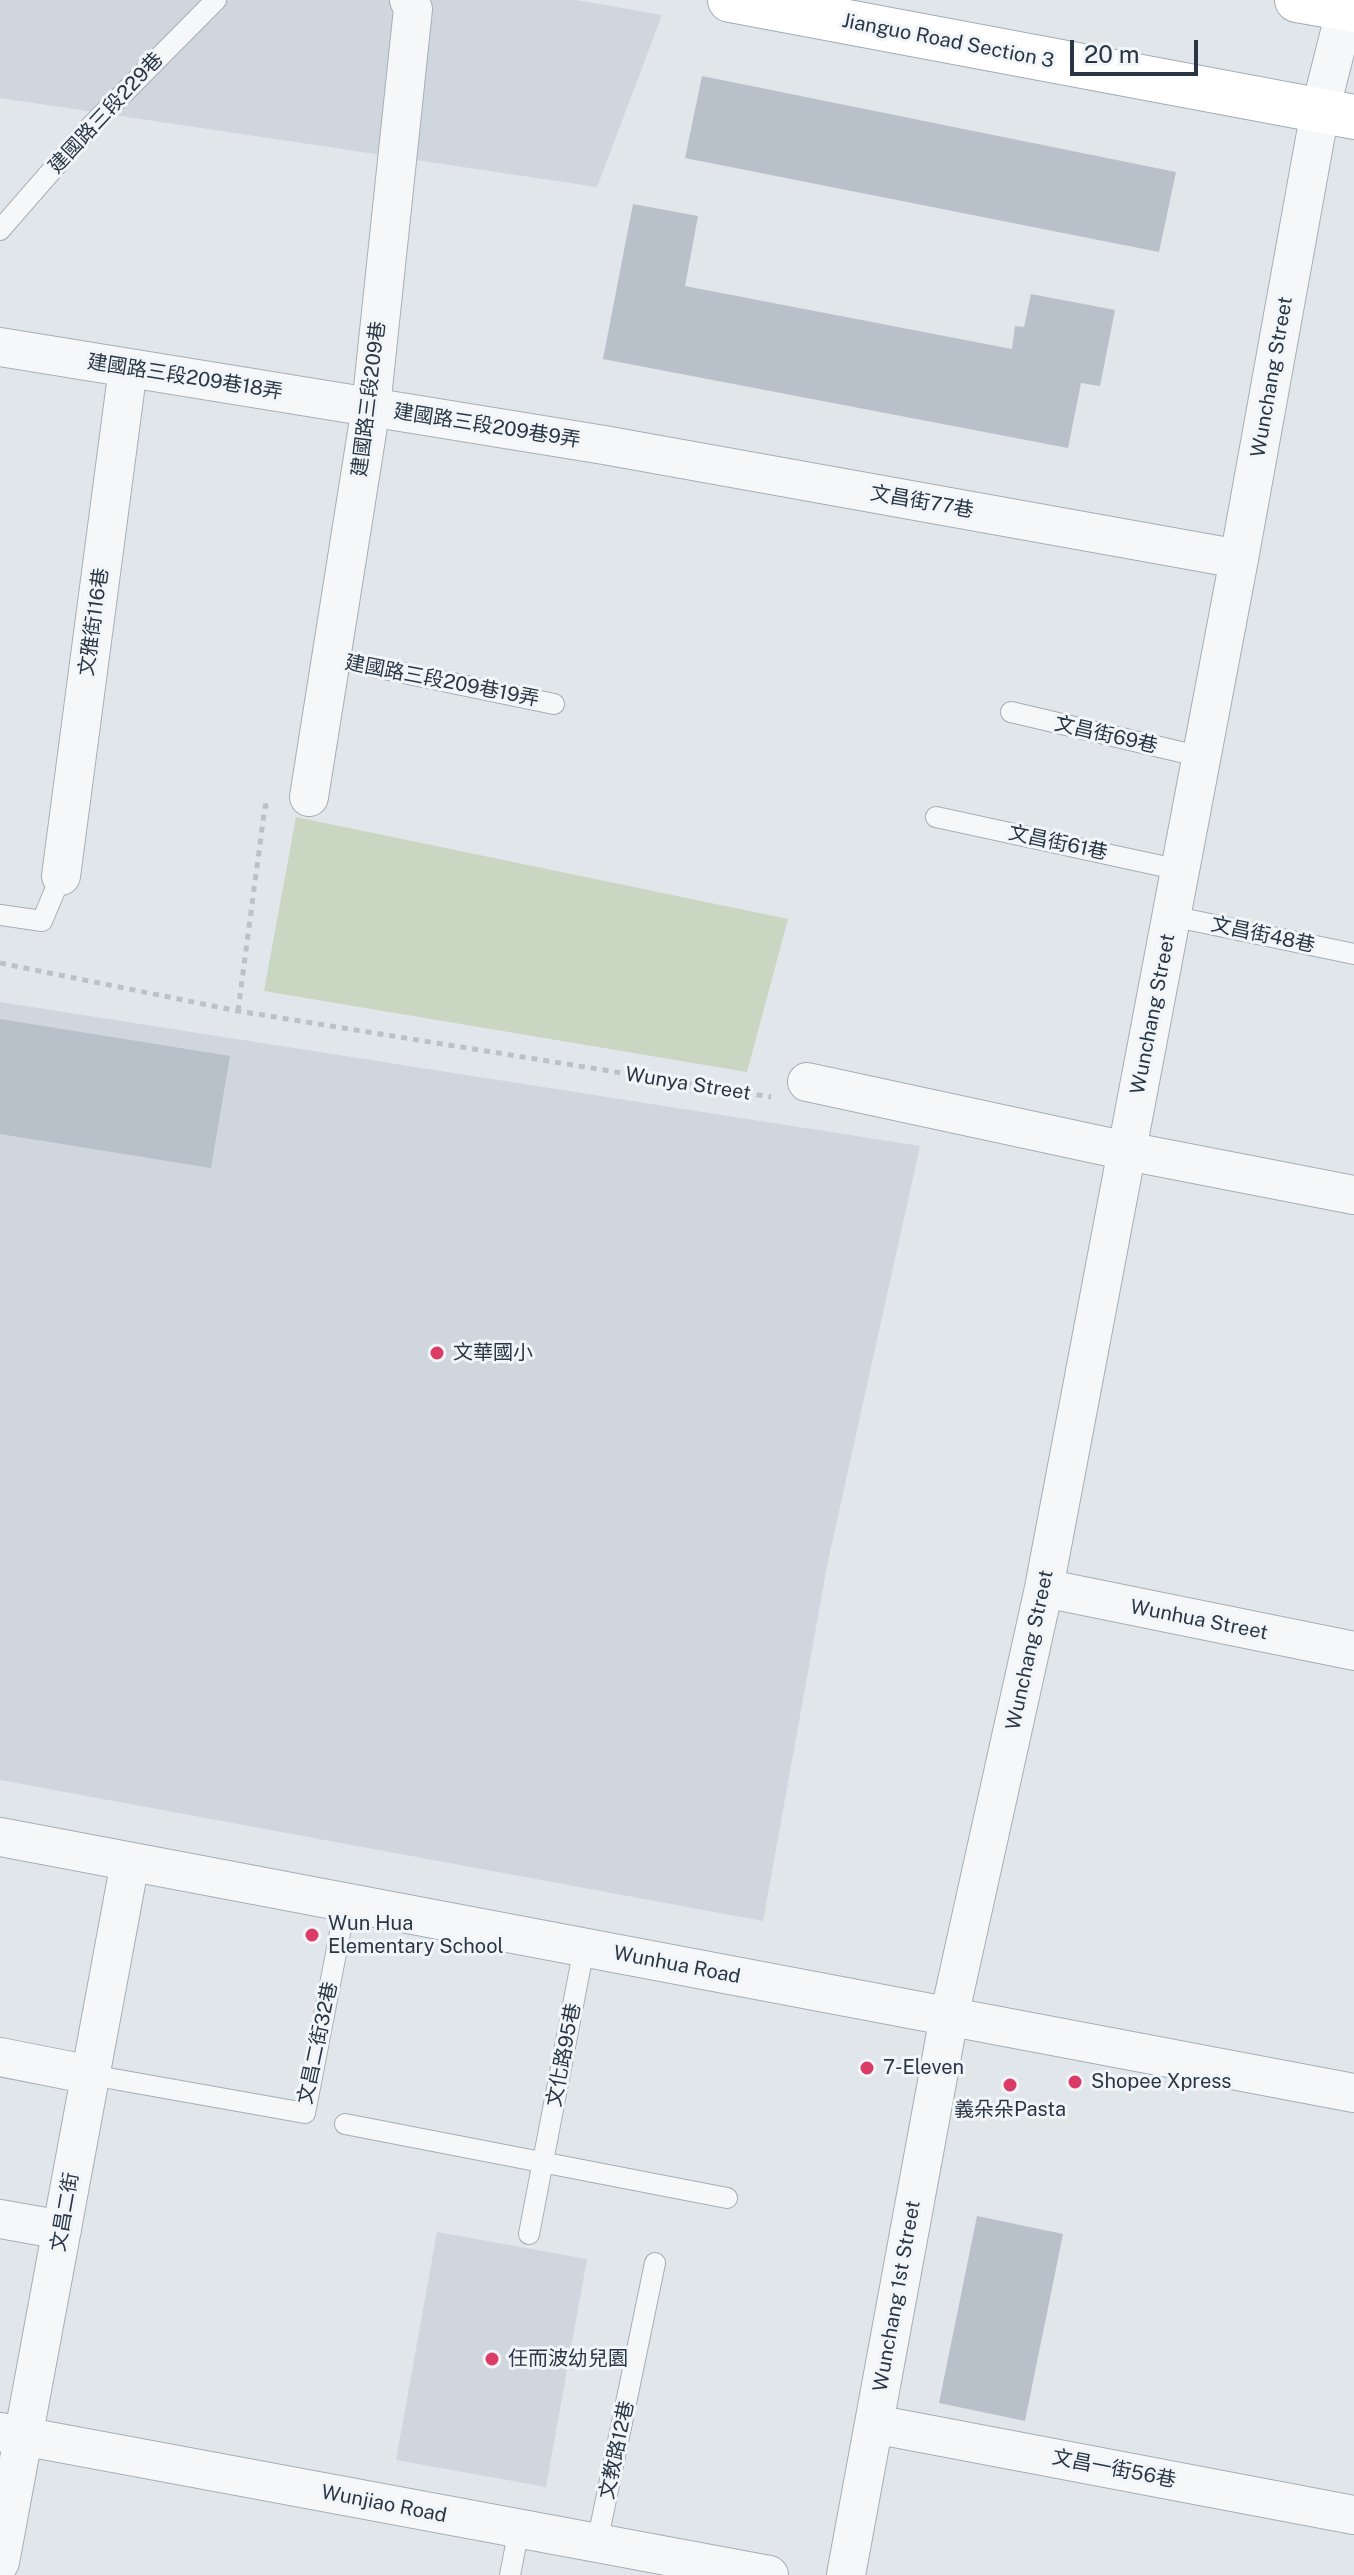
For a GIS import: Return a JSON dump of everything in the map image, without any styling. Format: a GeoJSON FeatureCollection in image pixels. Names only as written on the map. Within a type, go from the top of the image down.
{"type":"FeatureCollection","features":[{"type":"Feature","properties":{"kind":"main road","name":"Jianguo Road Section 3"},"geometry":{"type":"LineString","coordinates":[[730,0],[1337,114]]}},
{"type":"Feature","properties":{"kind":"main road"},"geometry":{"type":"LineString","coordinates":[[1297,0],[1350,9]]}},
{"type":"Feature","properties":{"kind":"street","name":"建國路三段209巷"},"geometry":{"type":"LineString","coordinates":[[309,797],[371,407],[413,9],[409,0]]}},
{"type":"Feature","properties":{"kind":"street","name":"Wunchang Street"},"geometry":{"type":"LineString","coordinates":[[949,2017],[1044,1588],[1239,559],[1337,114],[1350,9]]}},
{"type":"Feature","properties":{"kind":"street","name":"建國路三段209巷18弄"},"geometry":{"type":"LineString","coordinates":[[0,347],[371,407]]}},
{"type":"Feature","properties":{"kind":"street","name":"文雅街116巷"},"geometry":{"type":"LineString","coordinates":[[61,876],[128,368]]}},
{"type":"Feature","properties":{"kind":"street","name":"建國路三段209巷9弄"},"geometry":{"type":"LineString","coordinates":[[371,407],[604,445]]}},
{"type":"Feature","properties":{"kind":"street","name":"文昌街77巷"},"geometry":{"type":"LineString","coordinates":[[604,445],[1239,559]]}},
{"type":"Feature","properties":{"kind":"street"},"geometry":{"type":"LineString","coordinates":[[807,1082],[1127,1151],[1354,1195]]}},
{"type":"Feature","properties":{"kind":"street","name":"Wunhua Street"},"geometry":{"type":"LineString","coordinates":[[1044,1588],[1354,1651]]}},
{"type":"Feature","properties":{"kind":"street","name":"Wunhua Road"},"geometry":{"type":"LineString","coordinates":[[0,1837],[1354,2093]]}},
{"type":"Feature","properties":{"kind":"street","name":"文昌二街"},"geometry":{"type":"LineString","coordinates":[[0,2562],[12,2435],[62,2230],[130,1862]]}},
{"type":"Feature","properties":{"kind":"street","name":"Wunchang 1st Street"},"geometry":{"type":"LineString","coordinates":[[846,2575],[949,2017]]}},
{"type":"Feature","properties":{"kind":"street"},"geometry":{"type":"LineString","coordinates":[[0,2057],[91,2075]]}},
{"type":"Feature","properties":{"kind":"street"},"geometry":{"type":"LineString","coordinates":[[0,2219],[62,2230]]}},
{"type":"Feature","properties":{"kind":"street","name":"文昌一街56巷"},"geometry":{"type":"LineString","coordinates":[[874,2424],[1354,2515]]}},
{"type":"Feature","properties":{"kind":"street","name":"Wunjiao Road"},"geometry":{"type":"LineString","coordinates":[[12,2435],[769,2575]]}},
{"type":"Feature","properties":{"kind":"lane","name":"建國路三段229巷"},"geometry":{"type":"LineString","coordinates":[[0,230],[88,129],[216,0]]}},
{"type":"Feature","properties":{"kind":"lane","name":"建國路三段209巷19弄"},"geometry":{"type":"LineString","coordinates":[[331,658],[554,704]]}},
{"type":"Feature","properties":{"kind":"lane","name":"文昌街69巷"},"geometry":{"type":"LineString","coordinates":[[1011,712],[1202,757]]}},
{"type":"Feature","properties":{"kind":"lane","name":"文昌街61巷"},"geometry":{"type":"LineString","coordinates":[[936,817],[1180,870]]}},
{"type":"Feature","properties":{"kind":"lane"},"geometry":{"type":"LineString","coordinates":[[0,915],[42,921],[61,876]]}},
{"type":"Feature","properties":{"kind":"lane","name":"文昌街48巷"},"geometry":{"type":"LineString","coordinates":[[1171,916],[1354,954]]}},
{"type":"Feature","properties":{"kind":"lane","name":"文昌二街32巷"},"geometry":{"type":"LineString","coordinates":[[91,2075],[305,2113],[346,1902]]}},
{"type":"Feature","properties":{"kind":"lane","name":"文化路95巷"},"geometry":{"type":"LineString","coordinates":[[529,2234],[584,1948]]}},
{"type":"Feature","properties":{"kind":"lane"},"geometry":{"type":"LineString","coordinates":[[345,2124],[727,2198]]}},
{"type":"Feature","properties":{"kind":"lane","name":"文教路12巷"},"geometry":{"type":"LineString","coordinates":[[597,2543],[655,2263]]}},
{"type":"Feature","properties":{"kind":"lane"},"geometry":{"type":"LineString","coordinates":[[510,2575],[519,2529]]}},
{"type":"Feature","properties":{"kind":"path"},"geometry":{"type":"LineString","coordinates":[[238,1011],[265,806],[309,797]]}},
{"type":"Feature","properties":{"kind":"path","name":"Wunya Street"},"geometry":{"type":"LineString","coordinates":[[0,963],[238,1011],[806,1102],[807,1082]]}},
{"type":"Feature","properties":{"kind":"shaded area"},"geometry":{"type":"Polygon","coordinates":[[[0,0],[576,0],[662,15],[597,187],[0,98],[0,0]]]}},
{"type":"Feature","properties":{"kind":"shaded area","name":"文華國小"},"geometry":{"type":"Polygon","coordinates":[[[0,1002],[920,1146],[828,1561],[763,1921],[0,1780],[0,1002]]]}},
{"type":"Feature","properties":{"kind":"shaded area","name":"任而波幼兒園"},"geometry":{"type":"Polygon","coordinates":[[[437,2232],[587,2259],[546,2487],[396,2460],[437,2232]]]}},
{"type":"Feature","properties":{"kind":"green space"},"geometry":{"type":"Polygon","coordinates":[[[296,817],[788,919],[747,1072],[264,991],[296,817]]]}},
{"type":"Feature","properties":{"kind":"building"},"geometry":{"type":"Polygon","coordinates":[[[702,76],[1176,172],[1159,252],[685,158],[702,76]]]}},
{"type":"Feature","properties":{"kind":"building"},"geometry":{"type":"Polygon","coordinates":[[[633,204],[698,216],[685,286],[1012,349],[1015,326],[1024,327],[1031,294],[1115,310],[1100,386],[1081,383],[1068,448],[603,359],[633,204]]]}},
{"type":"Feature","properties":{"kind":"building"},"geometry":{"type":"Polygon","coordinates":[[[0,1019],[230,1056],[211,1168],[0,1134],[0,1019]]]}},
{"type":"Feature","properties":{"kind":"building"},"geometry":{"type":"Polygon","coordinates":[[[977,2216],[1063,2234],[1025,2421],[939,2403],[977,2216]]]}},
{"type":"Feature","properties":{"kind":"place","name":"文華國小"},"geometry":{"type":"Point","coordinates":[437,1353]}},
{"type":"Feature","properties":{"kind":"place","name":"Wun Hua Elementary School"},"geometry":{"type":"Point","coordinates":[312,1935]}},
{"type":"Feature","properties":{"kind":"place","name":"7-Eleven"},"geometry":{"type":"Point","coordinates":[867,2068]}},
{"type":"Feature","properties":{"kind":"place","name":"Shopee Xpress"},"geometry":{"type":"Point","coordinates":[1075,2082]}},
{"type":"Feature","properties":{"kind":"place","name":"義朵朵Pasta"},"geometry":{"type":"Point","coordinates":[1010,2085]}},
{"type":"Feature","properties":{"kind":"place","name":"任而波幼兒園"},"geometry":{"type":"Point","coordinates":[492,2359]}}]}
